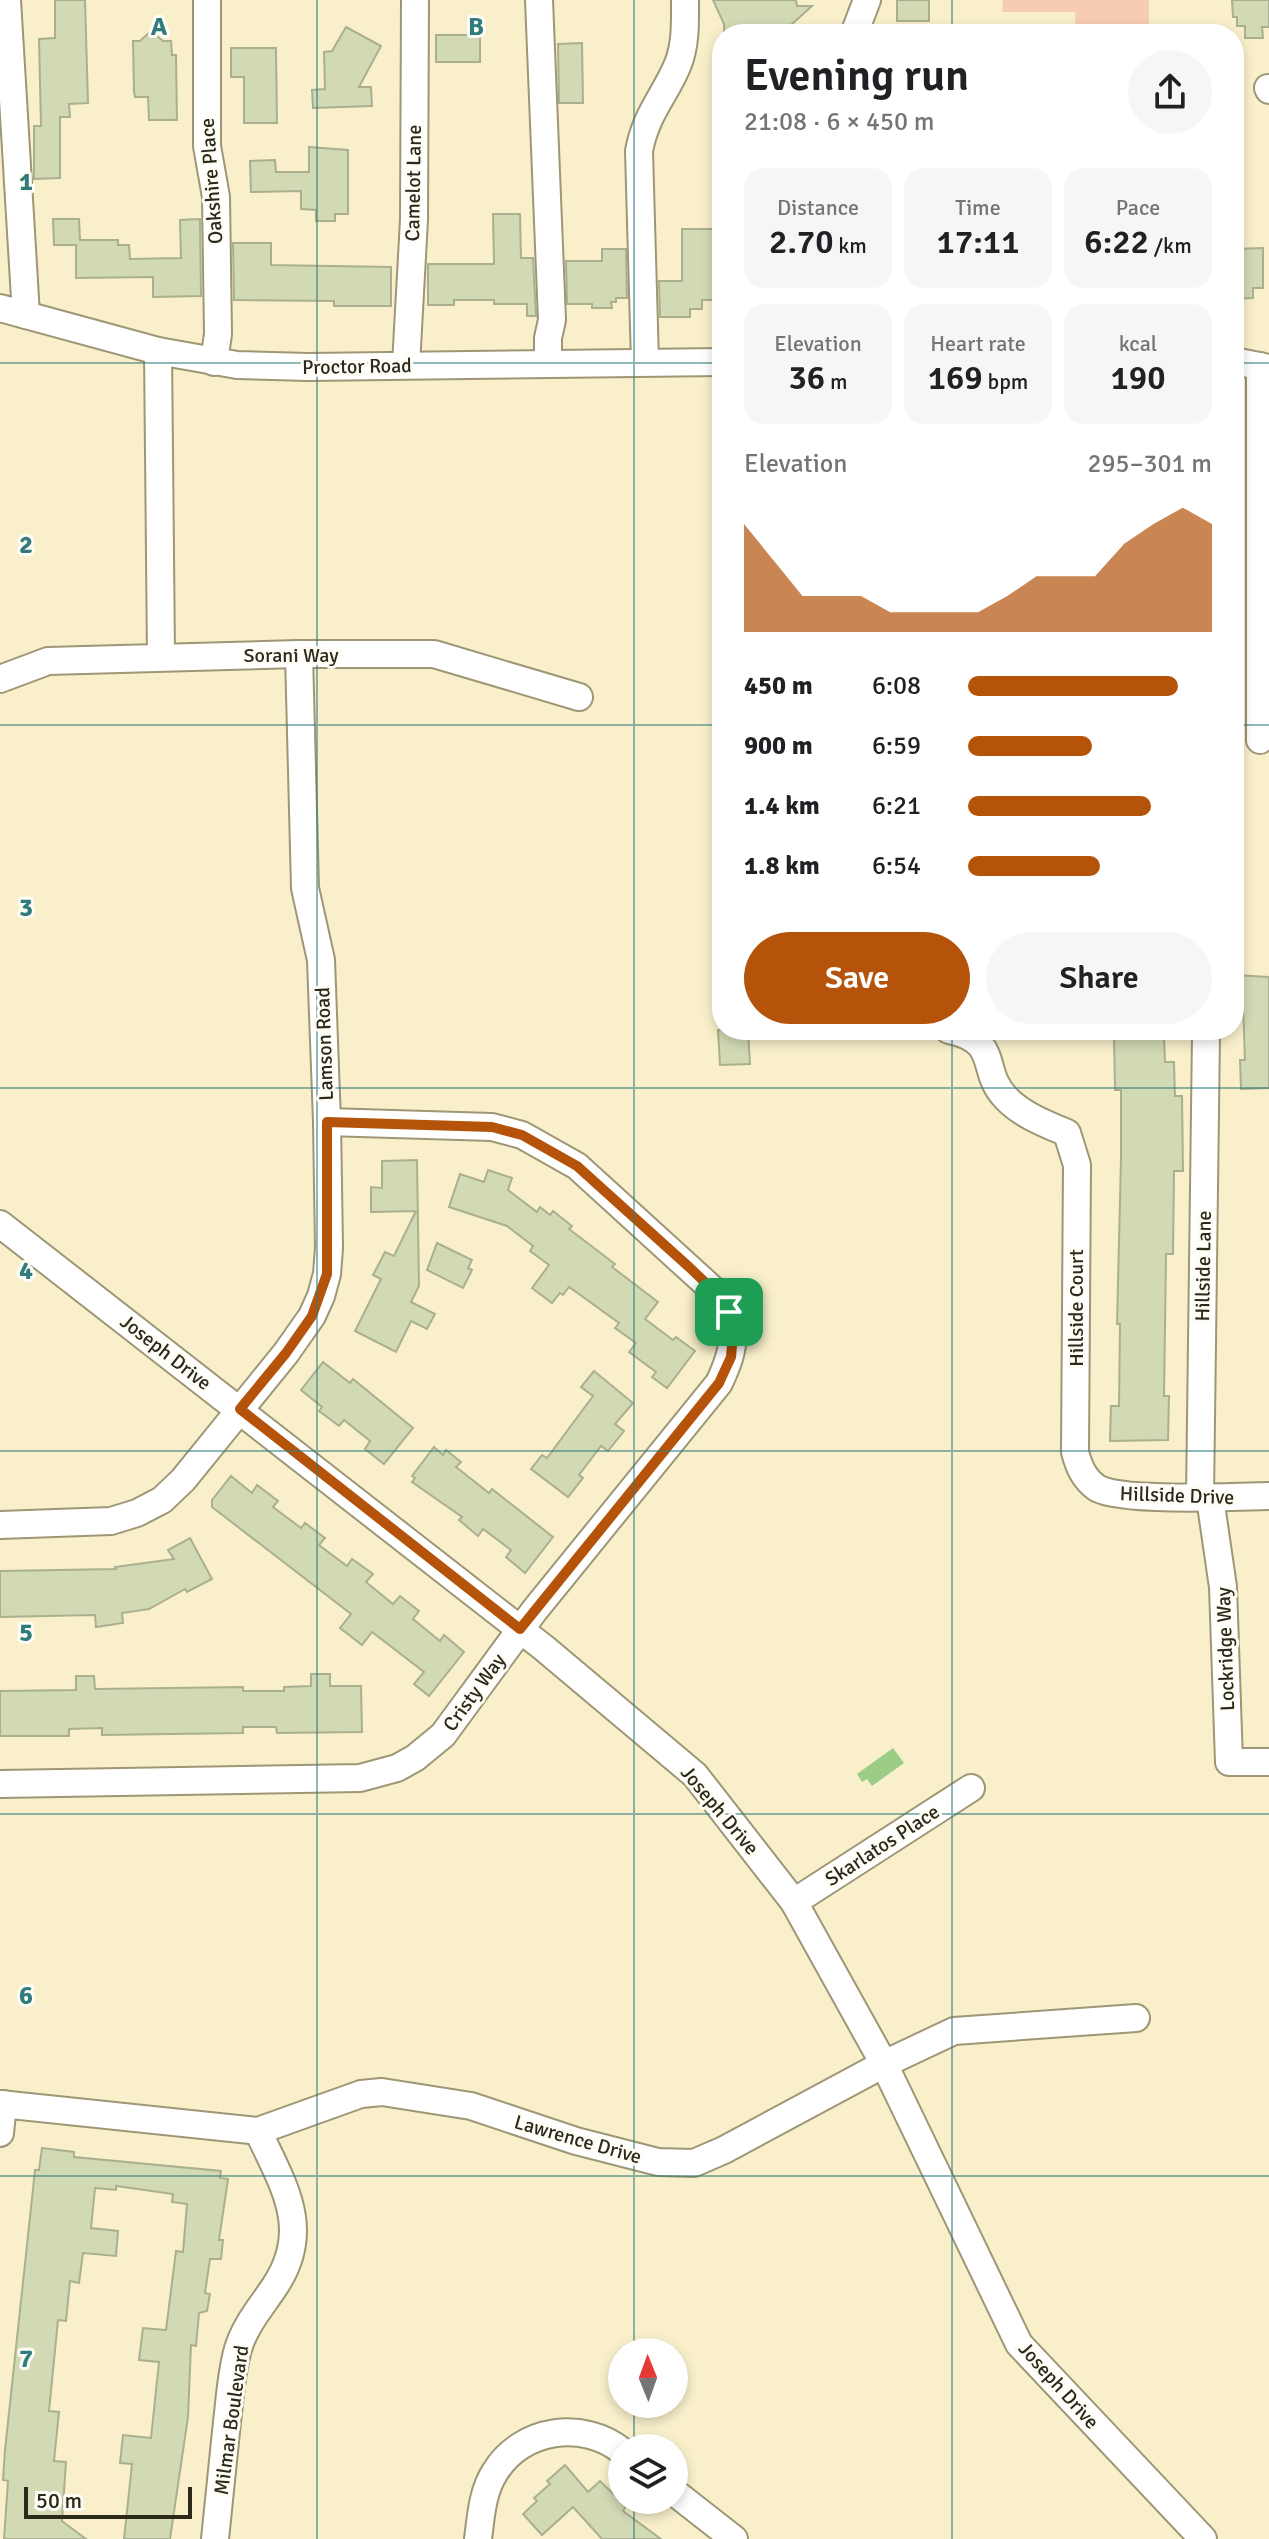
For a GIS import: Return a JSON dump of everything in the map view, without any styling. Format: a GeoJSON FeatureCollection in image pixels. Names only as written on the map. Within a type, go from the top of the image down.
{"type":"FeatureCollection","features":[{"type":"Feature","properties":{"kind":"street"},"geometry":{"type":"LineString","coordinates":[[7,0],[26,315]]}},
{"type":"Feature","properties":{"kind":"street","name":"Oakshire Place"},"geometry":{"type":"LineString","coordinates":[[207,0],[207,146],[216,197],[218,334],[214,362]]}},
{"type":"Feature","properties":{"kind":"street","name":"Camelot Lane"},"geometry":{"type":"LineString","coordinates":[[406,365],[414,220],[415,0]]}},
{"type":"Feature","properties":{"kind":"street"},"geometry":{"type":"LineString","coordinates":[[539,0],[552,320],[548,363]]}},
{"type":"Feature","properties":{"kind":"street"},"geometry":{"type":"LineString","coordinates":[[645,362],[639,151],[648,117],[678,63],[685,27],[685,0]]}},
{"type":"Feature","properties":{"kind":"street"},"geometry":{"type":"LineString","coordinates":[[858,24],[867,0]]}},
{"type":"Feature","properties":{"kind":"street","name":"Proctor Road"},"geometry":{"type":"LineString","coordinates":[[0,308],[158,351],[214,362],[271,366],[712,362]]}},
{"type":"Feature","properties":{"kind":"street"},"geometry":{"type":"LineString","coordinates":[[158,351],[161,656]]}},
{"type":"Feature","properties":{"kind":"street"},"geometry":{"type":"LineString","coordinates":[[1244,363],[1264,367],[1260,740]]}},
{"type":"Feature","properties":{"kind":"street","name":"Lamson Road"},"geometry":{"type":"LineString","coordinates":[[0,1525],[98,1523],[125,1518],[151,1507],[183,1480],[286,1353],[312,1316],[327,1274],[327,1122],[321,960],[305,888],[299,654]]}},
{"type":"Feature","properties":{"kind":"street","name":"Sorani Way"},"geometry":{"type":"LineString","coordinates":[[0,679],[48,661],[161,656],[434,654],[579,697]]}},
{"type":"Feature","properties":{"kind":"street","name":"Hillside Court"},"geometry":{"type":"LineString","coordinates":[[976,1040],[987,1053],[994,1077],[1005,1097],[1032,1117],[1067,1133],[1077,1165],[1075,1452],[1088,1481]]}},
{"type":"Feature","properties":{"kind":"street","name":"Hillside Lane"},"geometry":{"type":"LineString","coordinates":[[1205,1498],[1206,1040]]}},
{"type":"Feature","properties":{"kind":"street","name":"Cristy Way"},"geometry":{"type":"LineString","coordinates":[[0,1784],[329,1779],[378,1774],[415,1758],[443,1735],[520,1629],[719,1383],[731,1357],[733,1333],[729,1312],[701,1278],[577,1166],[522,1135],[492,1127],[327,1122]]}},
{"type":"Feature","properties":{"kind":"street","name":"Joseph Drive"},"geometry":{"type":"LineString","coordinates":[[0,1224],[520,1629],[695,1775],[794,1902],[884,2064],[1019,2344],[1203,2539]]}},
{"type":"Feature","properties":{"kind":"street","name":"Hillside Drive"},"geometry":{"type":"LineString","coordinates":[[1088,1481],[1100,1490],[1116,1494],[1205,1498],[1269,1496]]}},
{"type":"Feature","properties":{"kind":"street","name":"Lockridge Way"},"geometry":{"type":"LineString","coordinates":[[1205,1498],[1223,1587],[1229,1762],[1269,1762]]}},
{"type":"Feature","properties":{"kind":"street","name":"Skarlatos Place"},"geometry":{"type":"LineString","coordinates":[[794,1902],[971,1788]]}},
{"type":"Feature","properties":{"kind":"street","name":"Lawrence Drive"},"geometry":{"type":"LineString","coordinates":[[1,2104],[258,2131],[361,2094],[382,2092],[471,2106],[576,2141],[658,2162],[694,2163],[954,2031],[1136,2018]]}},
{"type":"Feature","properties":{"kind":"street"},"geometry":{"type":"LineString","coordinates":[[0,2133],[1,2104]]}},
{"type":"Feature","properties":{"kind":"street","name":"Milmar Boulevard"},"geometry":{"type":"LineString","coordinates":[[215,2539],[238,2349],[248,2326],[283,2274],[294,2241],[292,2209],[285,2187],[258,2131]]}},
{"type":"Feature","properties":{"kind":"street"},"geometry":{"type":"LineString","coordinates":[[478,2539],[481,2510],[495,2472],[524,2444],[567,2430],[591,2433],[608,2443]]}},
{"type":"Feature","properties":{"kind":"street"},"geometry":{"type":"LineString","coordinates":[[688,2503],[734,2539]]}},
{"type":"Feature","properties":{"kind":"shaded area"},"geometry":{"type":"Polygon","coordinates":[[[1003,0],[1149,0],[1149,24],[1076,24],[1075,12],[1002,12],[1003,0]]]}},
{"type":"Feature","properties":{"kind":"shaded area"},"geometry":{"type":"Polygon","coordinates":[[[893,1748],[904,1763],[872,1786],[867,1779],[862,1782],[857,1774],[893,1748]]]}},
{"type":"Feature","properties":{"kind":"building"},"geometry":{"type":"Polygon","coordinates":[[[55,0],[85,0],[88,103],[69,104],[70,117],[60,117],[60,178],[34,179],[34,126],[41,126],[39,39],[55,38],[55,0]]]}},
{"type":"Feature","properties":{"kind":"building"},"geometry":{"type":"Polygon","coordinates":[[[713,0],[796,0],[797,6],[812,6],[792,24],[724,24],[713,0]]]}},
{"type":"Feature","properties":{"kind":"building"},"geometry":{"type":"Polygon","coordinates":[[[897,0],[929,0],[929,21],[897,21],[897,0]]]}},
{"type":"Feature","properties":{"kind":"building"},"geometry":{"type":"Polygon","coordinates":[[[1232,0],[1269,0],[1269,27],[1262,27],[1263,38],[1245,38],[1244,24],[1237,24],[1237,17],[1233,17],[1232,0]]]}},
{"type":"Feature","properties":{"kind":"building"},"geometry":{"type":"Polygon","coordinates":[[[346,27],[381,46],[359,87],[371,87],[372,106],[313,108],[312,90],[325,89],[324,52],[332,51],[346,27]]]}},
{"type":"Feature","properties":{"kind":"building"},"geometry":{"type":"Polygon","coordinates":[[[151,31],[163,41],[171,41],[172,55],[176,55],[177,120],[149,120],[148,97],[135,97],[133,41],[140,41],[151,31]]]}},
{"type":"Feature","properties":{"kind":"building"},"geometry":{"type":"Polygon","coordinates":[[[436,35],[480,35],[480,62],[436,62],[436,35]]]}},
{"type":"Feature","properties":{"kind":"building"},"geometry":{"type":"Polygon","coordinates":[[[582,43],[583,103],[559,103],[558,44],[582,43]]]}},
{"type":"Feature","properties":{"kind":"building"},"geometry":{"type":"Polygon","coordinates":[[[231,48],[276,48],[277,123],[244,123],[244,77],[231,77],[231,48]]]}},
{"type":"Feature","properties":{"kind":"building"},"geometry":{"type":"Polygon","coordinates":[[[309,147],[348,150],[348,214],[335,214],[335,221],[316,221],[316,210],[301,209],[301,191],[251,192],[250,161],[275,160],[276,172],[309,172],[309,147]]]}},
{"type":"Feature","properties":{"kind":"building"},"geometry":{"type":"Polygon","coordinates":[[[493,214],[520,214],[521,258],[533,258],[536,316],[527,316],[527,304],[494,304],[494,300],[454,300],[454,305],[428,305],[428,264],[494,264],[493,214]]]}},
{"type":"Feature","properties":{"kind":"building"},"geometry":{"type":"Polygon","coordinates":[[[53,219],[79,219],[80,240],[118,240],[118,245],[129,245],[130,259],[181,258],[180,220],[200,219],[201,296],[153,297],[153,277],[76,278],[76,245],[54,245],[53,219]]]}},
{"type":"Feature","properties":{"kind":"building"},"geometry":{"type":"Polygon","coordinates":[[[682,229],[712,229],[712,300],[702,300],[702,309],[690,309],[690,317],[660,317],[659,281],[682,281],[682,229]]]}},
{"type":"Feature","properties":{"kind":"building"},"geometry":{"type":"Polygon","coordinates":[[[233,243],[271,243],[271,265],[391,267],[391,306],[334,306],[334,301],[234,300],[233,243]]]}},
{"type":"Feature","properties":{"kind":"building"},"geometry":{"type":"Polygon","coordinates":[[[1263,248],[1263,288],[1253,288],[1253,298],[1244,298],[1244,249],[1263,248]]]}},
{"type":"Feature","properties":{"kind":"building"},"geometry":{"type":"Polygon","coordinates":[[[602,249],[626,249],[627,298],[616,298],[616,302],[611,302],[612,308],[567,304],[566,261],[602,261],[602,249]]]}},
{"type":"Feature","properties":{"kind":"building"},"geometry":{"type":"Polygon","coordinates":[[[1244,976],[1269,977],[1269,1088],[1241,1089],[1240,1060],[1245,1060],[1244,976]]]}},
{"type":"Feature","properties":{"kind":"building"},"geometry":{"type":"Polygon","coordinates":[[[719,1040],[749,1040],[750,1064],[720,1065],[719,1040]]]}},
{"type":"Feature","properties":{"kind":"building"},"geometry":{"type":"Polygon","coordinates":[[[1114,1040],[1164,1040],[1165,1062],[1174,1062],[1175,1096],[1182,1096],[1183,1171],[1174,1171],[1173,1254],[1166,1254],[1164,1396],[1169,1396],[1168,1440],[1110,1441],[1111,1406],[1119,1406],[1120,1324],[1117,1324],[1121,1090],[1115,1090],[1114,1040]]]}},
{"type":"Feature","properties":{"kind":"building"},"geometry":{"type":"Polygon","coordinates":[[[417,1160],[419,1286],[411,1302],[435,1314],[427,1329],[411,1321],[396,1352],[355,1331],[381,1279],[373,1275],[385,1252],[394,1256],[416,1211],[371,1212],[371,1187],[382,1188],[382,1161],[417,1160]]]}},
{"type":"Feature","properties":{"kind":"building"},"geometry":{"type":"Polygon","coordinates":[[[488,1170],[512,1178],[508,1190],[537,1212],[540,1207],[550,1215],[553,1211],[572,1226],[569,1229],[615,1264],[612,1267],[658,1302],[645,1319],[673,1340],[676,1337],[695,1351],[667,1388],[652,1377],[656,1372],[629,1352],[636,1343],[615,1328],[619,1323],[569,1287],[552,1303],[532,1288],[549,1265],[530,1251],[533,1246],[507,1226],[449,1207],[460,1174],[484,1182],[488,1170]]]}},
{"type":"Feature","properties":{"kind":"building"},"geometry":{"type":"Polygon","coordinates":[[[437,1243],[472,1260],[468,1268],[472,1270],[463,1288],[427,1270],[437,1243]]]}},
{"type":"Feature","properties":{"kind":"building"},"geometry":{"type":"Polygon","coordinates":[[[323,1362],[350,1383],[353,1379],[413,1428],[384,1464],[365,1449],[370,1441],[344,1420],[339,1426],[319,1411],[322,1407],[301,1390],[323,1362]]]}},
{"type":"Feature","properties":{"kind":"building"},"geometry":{"type":"Polygon","coordinates":[[[594,1371],[633,1403],[615,1424],[624,1431],[608,1451],[601,1446],[579,1475],[583,1478],[568,1497],[531,1469],[542,1455],[547,1458],[593,1396],[581,1387],[594,1371]]]}},
{"type":"Feature","properties":{"kind":"building"},"geometry":{"type":"Polygon","coordinates":[[[434,1447],[443,1455],[446,1450],[461,1462],[456,1467],[489,1493],[492,1489],[553,1537],[525,1573],[506,1557],[511,1550],[483,1529],[478,1536],[459,1520],[462,1517],[412,1482],[415,1478],[412,1476],[434,1447]]]}},
{"type":"Feature","properties":{"kind":"building"},"geometry":{"type":"Polygon","coordinates":[[[231,1476],[252,1493],[257,1485],[278,1501],[273,1507],[301,1528],[305,1523],[325,1538],[319,1545],[347,1566],[352,1559],[373,1574],[366,1582],[393,1604],[400,1596],[419,1611],[413,1619],[440,1641],[444,1635],[464,1652],[429,1696],[414,1684],[424,1672],[372,1632],[362,1645],[340,1628],[351,1614],[212,1507],[212,1500],[231,1476]]]}},
{"type":"Feature","properties":{"kind":"building"},"geometry":{"type":"Polygon","coordinates":[[[190,1538],[212,1579],[187,1592],[185,1589],[149,1609],[122,1613],[123,1623],[96,1627],[95,1615],[0,1617],[0,1571],[116,1569],[174,1559],[168,1550],[190,1538]]]}},
{"type":"Feature","properties":{"kind":"building"},"geometry":{"type":"Polygon","coordinates":[[[311,1674],[330,1674],[330,1686],[361,1686],[362,1732],[277,1733],[276,1727],[243,1727],[243,1733],[102,1735],[102,1728],[69,1729],[69,1736],[0,1736],[0,1691],[76,1690],[76,1676],[94,1676],[95,1689],[243,1687],[243,1691],[284,1691],[284,1687],[311,1686],[311,1674]]]}},
{"type":"Feature","properties":{"kind":"building"},"geometry":{"type":"Polygon","coordinates":[[[42,2148],[74,2152],[74,2157],[221,2171],[220,2178],[228,2179],[219,2240],[223,2240],[221,2259],[210,2259],[205,2293],[210,2294],[207,2311],[199,2313],[196,2346],[191,2345],[188,2417],[170,2539],[124,2539],[132,2464],[120,2463],[123,2435],[151,2438],[159,2362],[139,2360],[143,2328],[166,2330],[176,2251],[183,2252],[187,2204],[172,2202],[173,2194],[116,2186],[116,2190],[95,2188],[91,2228],[118,2231],[116,2256],[83,2253],[79,2283],[70,2281],[66,2321],[58,2320],[49,2411],[59,2412],[54,2461],[66,2462],[62,2521],[86,2539],[4,2539],[8,2481],[3,2480],[5,2450],[35,2170],[39,2170],[42,2148]]]}},
{"type":"Feature","properties":{"kind":"building"},"geometry":{"type":"Polygon","coordinates":[[[565,2465],[588,2492],[600,2481],[608,2489],[608,2514],[627,2514],[661,2539],[602,2539],[573,2507],[542,2535],[523,2514],[537,2501],[534,2498],[550,2484],[547,2481],[565,2465]]]}},
{"type":"Feature","properties":{"kind":"route"},"geometry":{"type":"LineString","coordinates":[[327,1122],[461,1124],[492,1127],[522,1135],[577,1166],[712,1289],[729,1312],[733,1333],[731,1357],[719,1383],[520,1629],[240,1409],[286,1353],[312,1316],[321,1296],[329,1248],[327,1122]]}}]}
